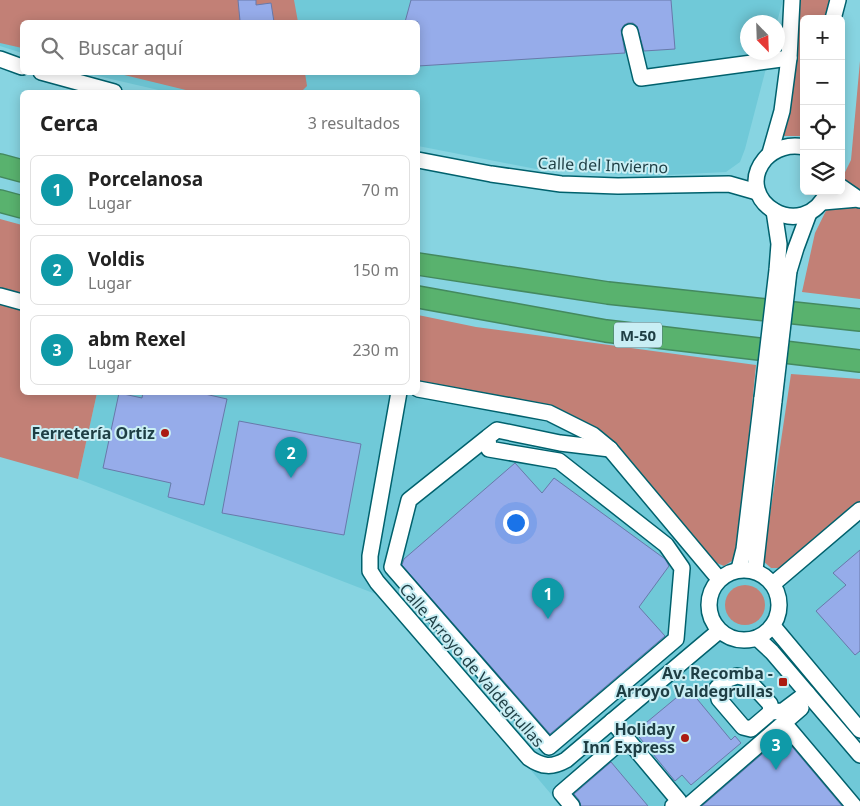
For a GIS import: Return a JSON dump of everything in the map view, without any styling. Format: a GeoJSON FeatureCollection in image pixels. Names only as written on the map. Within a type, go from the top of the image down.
{"type":"FeatureCollection","features":[{"type":"Feature","properties":{"kind":"highway"},"geometry":{"type":"LineString","coordinates":[[0,165],[20,170]]}},
{"type":"Feature","properties":{"kind":"highway"},"geometry":{"type":"LineString","coordinates":[[0,201],[20,206]]}},
{"type":"Feature","properties":{"kind":"highway","name":"M-50"},"geometry":{"type":"LineString","coordinates":[[420,264],[608,294],[860,320]]}},
{"type":"Feature","properties":{"kind":"highway","name":"M-50"},"geometry":{"type":"LineString","coordinates":[[420,297],[606,331],[860,361]]}},
{"type":"Feature","properties":{"kind":"street"},"geometry":{"type":"LineString","coordinates":[[757,192],[756,174],[766,158],[782,111],[789,58],[792,0]]}},
{"type":"Feature","properties":{"kind":"street"},"geometry":{"type":"LineString","coordinates":[[834,15],[838,0]]}},
{"type":"Feature","properties":{"kind":"street"},"geometry":{"type":"LineString","coordinates":[[630,32],[641,78],[789,58]]}},
{"type":"Feature","properties":{"kind":"street"},"geometry":{"type":"LineString","coordinates":[[0,59],[20,66]]}},
{"type":"Feature","properties":{"kind":"street"},"geometry":{"type":"LineString","coordinates":[[52,75],[107,90]]}},
{"type":"Feature","properties":{"kind":"street"},"geometry":{"type":"LineString","coordinates":[[729,184],[750,172],[766,158],[791,145],[800,146]]}},
{"type":"Feature","properties":{"kind":"street","name":"Calle del Invierno"},"geometry":{"type":"LineString","coordinates":[[420,160],[491,174],[561,184],[618,186],[729,184]]}},
{"type":"Feature","properties":{"kind":"street"},"geometry":{"type":"LineString","coordinates":[[729,184],[757,192],[774,212],[783,270],[768,399],[755,570]]}},
{"type":"Feature","properties":{"kind":"street"},"geometry":{"type":"LineString","coordinates":[[845,190],[859,199]]}},
{"type":"Feature","properties":{"kind":"street"},"geometry":{"type":"LineString","coordinates":[[783,270],[796,248],[809,213],[825,197],[859,199]]}},
{"type":"Feature","properties":{"kind":"street"},"geometry":{"type":"LineString","coordinates":[[774,212],[791,217],[809,213]]}},
{"type":"Feature","properties":{"kind":"street"},"geometry":{"type":"LineString","coordinates":[[0,296],[20,301]]}},
{"type":"Feature","properties":{"kind":"street"},"geometry":{"type":"LineString","coordinates":[[420,389],[549,413],[593,435],[610,449],[719,579]]}},
{"type":"Feature","properties":{"kind":"street","name":"Calle Arroyo de Valdegrullas"},"geometry":{"type":"LineString","coordinates":[[398,395],[370,556],[370,571],[377,582],[529,758],[537,764],[546,766],[556,765],[566,760],[719,630]]}},
{"type":"Feature","properties":{"kind":"street"},"geometry":{"type":"LineString","coordinates":[[739,569],[744,550],[768,399]]}},
{"type":"Feature","properties":{"kind":"street"},"geometry":{"type":"LineString","coordinates":[[488,437],[489,449],[559,462],[666,545],[682,568],[676,639],[549,746],[392,567],[408,500],[496,430],[560,443],[610,449]]}},
{"type":"Feature","properties":{"kind":"street"},"geometry":{"type":"LineString","coordinates":[[773,584],[860,510]]}},
{"type":"Feature","properties":{"kind":"street"},"geometry":{"type":"LineString","coordinates":[[739,569],[755,570],[773,584],[780,604],[778,615],[768,632],[757,638],[739,640],[719,630],[713,624],[708,604],[711,592],[719,579],[724,575],[739,569]]}},
{"type":"Feature","properties":{"kind":"street"},"geometry":{"type":"LineString","coordinates":[[773,626],[860,730]]}},
{"type":"Feature","properties":{"kind":"street"},"geometry":{"type":"LineString","coordinates":[[757,638],[772,652],[860,755]]}},
{"type":"Feature","properties":{"kind":"street"},"geometry":{"type":"LineString","coordinates":[[770,712],[783,711],[809,696]]}},
{"type":"Feature","properties":{"kind":"street"},"geometry":{"type":"LineString","coordinates":[[688,806],[784,723],[809,696]]}},
{"type":"Feature","properties":{"kind":"street"},"geometry":{"type":"LineString","coordinates":[[612,721],[679,801],[673,806]]}},
{"type":"Feature","properties":{"kind":"street"},"geometry":{"type":"LineString","coordinates":[[784,723],[854,806]]}},
{"type":"Feature","properties":{"kind":"street"},"geometry":{"type":"LineString","coordinates":[[572,806],[561,793],[626,737]]}},
{"type":"Feature","properties":{"kind":"shaded area"},"geometry":{"type":"Polygon","coordinates":[[[0,0],[783,0],[779,15],[740,15],[740,60],[768,60],[745,149],[740,162],[726,172],[647,176],[536,169],[420,146],[420,90],[158,90],[94,75],[420,75],[420,20],[20,20],[20,52],[0,46],[0,0]]]}},
{"type":"Feature","properties":{"kind":"shaded area"},"geometry":{"type":"Polygon","coordinates":[[[0,0],[294,0],[298,20],[20,20],[20,48],[0,43],[0,0]]]}},
{"type":"Feature","properties":{"kind":"shaded area"},"geometry":{"type":"Polygon","coordinates":[[[798,0],[832,0],[826,15],[800,15],[800,136],[782,136],[789,106],[800,4],[798,0]]]}},
{"type":"Feature","properties":{"kind":"shaded area"},"geometry":{"type":"Polygon","coordinates":[[[860,61],[860,299],[802,292],[815,233],[834,195],[845,195],[845,172],[851,160],[860,61]]]}},
{"type":"Feature","properties":{"kind":"shaded area"},"geometry":{"type":"Polygon","coordinates":[[[124,75],[305,75],[307,86],[303,90],[186,90],[124,75]]]}},
{"type":"Feature","properties":{"kind":"shaded area"},"geometry":{"type":"Polygon","coordinates":[[[0,219],[20,224],[20,395],[97,395],[78,479],[0,457],[0,219]]]}},
{"type":"Feature","properties":{"kind":"shaded area"},"geometry":{"type":"Polygon","coordinates":[[[420,315],[476,327],[756,365],[738,548],[735,559],[724,566],[712,561],[573,418],[420,384],[420,315]]]}},
{"type":"Feature","properties":{"kind":"shaded area"},"geometry":{"type":"Polygon","coordinates":[[[791,374],[860,379],[860,501],[780,568],[771,568],[763,561],[791,374]]]}},
{"type":"Feature","properties":{"kind":"shaded area"},"geometry":{"type":"Polygon","coordinates":[[[97,395],[416,395],[556,424],[603,451],[702,568],[780,568],[860,501],[860,806],[561,806],[386,598],[78,479],[97,395]]]}},
{"type":"Feature","properties":{"kind":"shaded area"},"geometry":{"type":"Polygon","coordinates":[[[749,585],[756,588],[762,594],[765,605],[764,613],[756,622],[749,625],[741,625],[734,622],[726,613],[725,601],[728,594],[737,586],[749,585]]]}},
{"type":"Feature","properties":{"kind":"building"},"geometry":{"type":"Polygon","coordinates":[[[238,0],[256,0],[256,5],[271,3],[274,20],[240,20],[238,0]]]}},
{"type":"Feature","properties":{"kind":"building"},"geometry":{"type":"Polygon","coordinates":[[[411,0],[671,0],[675,49],[644,51],[637,26],[633,23],[628,23],[621,30],[625,53],[420,66],[420,20],[406,20],[411,0]]]}},
{"type":"Feature","properties":{"kind":"building","name":"Ferretería Ortiz"},"geometry":{"type":"Polygon","coordinates":[[[119,395],[142,398],[142,395],[209,395],[227,399],[204,505],[168,497],[171,483],[103,468],[119,395]]]}},
{"type":"Feature","properties":{"kind":"building"},"geometry":{"type":"Polygon","coordinates":[[[239,421],[361,444],[344,535],[222,513],[239,421]]]}},
{"type":"Feature","properties":{"kind":"building"},"geometry":{"type":"Polygon","coordinates":[[[515,463],[542,493],[554,478],[665,559],[669,566],[639,607],[665,636],[550,734],[402,565],[404,559],[515,463]]]}},
{"type":"Feature","properties":{"kind":"building"},"geometry":{"type":"Polygon","coordinates":[[[860,550],[860,651],[855,655],[816,611],[846,585],[833,573],[860,550]]]}},
{"type":"Feature","properties":{"kind":"building","name":"Holiday Inn Express"},"geometry":{"type":"Polygon","coordinates":[[[688,688],[731,740],[735,736],[741,743],[691,785],[682,775],[675,781],[635,732],[688,688]]]}},
{"type":"Feature","properties":{"kind":"building"},"geometry":{"type":"Polygon","coordinates":[[[783,736],[842,806],[702,806],[783,736]]]}},
{"type":"Feature","properties":{"kind":"building"},"geometry":{"type":"Polygon","coordinates":[[[611,762],[648,806],[581,806],[574,794],[611,762]]]}},
{"type":"Feature","properties":{"kind":"place","name":"Ferretería Ortiz"},"geometry":{"type":"Point","coordinates":[165,433]}},
{"type":"Feature","properties":{"kind":"place","name":"Voldis"},"geometry":{"type":"Point","coordinates":[291,478]}},
{"type":"Feature","properties":{"kind":"place","name":"Porcelanosa"},"geometry":{"type":"Point","coordinates":[548,619]}},
{"type":"Feature","properties":{"kind":"place","name":"Av. Recomba - Arroyo Valdegrullas"},"geometry":{"type":"Point","coordinates":[783,682]}},
{"type":"Feature","properties":{"kind":"place","name":"Holiday Inn Express"},"geometry":{"type":"Point","coordinates":[685,738]}},
{"type":"Feature","properties":{"kind":"place","name":"abm Rexel"},"geometry":{"type":"Point","coordinates":[776,770]}}]}
